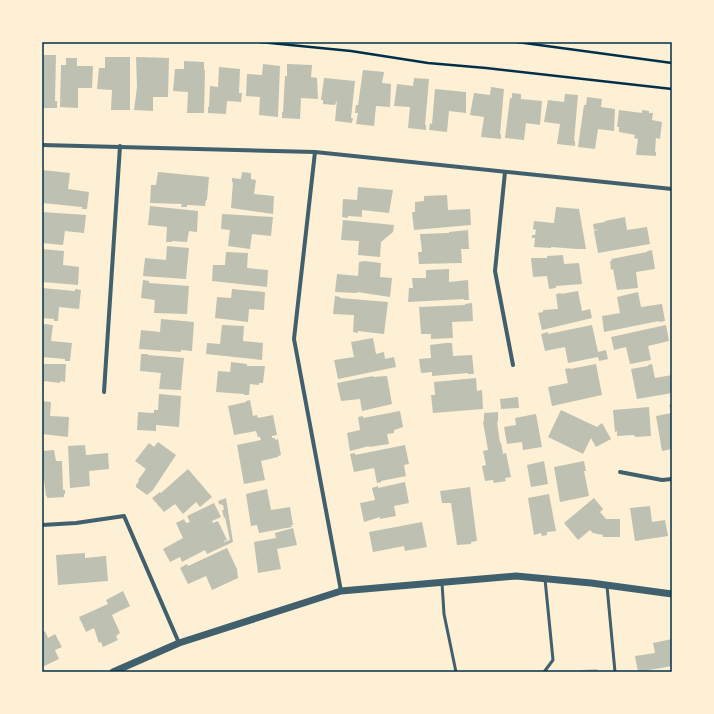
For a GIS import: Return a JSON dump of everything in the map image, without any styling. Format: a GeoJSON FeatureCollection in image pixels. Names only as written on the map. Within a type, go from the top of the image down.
{"type":"FeatureCollection","features":[{"type":"Feature","properties":{"kind":"street"},"geometry":{"type":"LineString","coordinates":[[42,146],[120,146],[315,152],[672,189]]}},
{"type":"Feature","properties":{"kind":"street"},"geometry":{"type":"LineString","coordinates":[[104,392],[120,146]]}},
{"type":"Feature","properties":{"kind":"street"},"geometry":{"type":"LineString","coordinates":[[315,152],[294,339],[341,591]]}},
{"type":"Feature","properties":{"kind":"street"},"geometry":{"type":"LineString","coordinates":[[505,172],[495,271],[513,365]]}},
{"type":"Feature","properties":{"kind":"street"},"geometry":{"type":"LineString","coordinates":[[620,472],[662,480],[672,479]]}},
{"type":"Feature","properties":{"kind":"street"},"geometry":{"type":"LineString","coordinates":[[42,525],[76,523],[124,516],[179,643]]}},
{"type":"Feature","properties":{"kind":"street"},"geometry":{"type":"LineString","coordinates":[[113,672],[179,643],[341,591],[516,576],[672,594]]}},
{"type":"Feature","properties":{"kind":"lane"},"geometry":{"type":"LineString","coordinates":[[544,672],[554,660],[545,579]]}},
{"type":"Feature","properties":{"kind":"lane"},"geometry":{"type":"LineString","coordinates":[[442,583],[444,614],[456,672]]}},
{"type":"Feature","properties":{"kind":"lane"},"geometry":{"type":"LineString","coordinates":[[606,586],[615,672]]}},
{"type":"Feature","properties":{"kind":"path"},"geometry":{"type":"LineString","coordinates":[[260,42],[351,51],[428,63],[672,89]]}},
{"type":"Feature","properties":{"kind":"path"},"geometry":{"type":"LineString","coordinates":[[517,42],[672,63]]}},
{"type":"Feature","properties":{"kind":"building"},"geometry":{"type":"Polygon","coordinates":[[[42,55],[56,55],[55,101],[57,101],[57,108],[42,108],[42,55]]]}},
{"type":"Feature","properties":{"kind":"building"},"geometry":{"type":"Polygon","coordinates":[[[105,57],[130,57],[130,110],[111,110],[112,90],[97,89],[99,68],[105,68],[105,57]]]}},
{"type":"Feature","properties":{"kind":"building"},"geometry":{"type":"Polygon","coordinates":[[[136,57],[169,58],[168,97],[153,97],[153,111],[134,110],[137,87],[136,57]]]}},
{"type":"Feature","properties":{"kind":"building"},"geometry":{"type":"Polygon","coordinates":[[[66,58],[77,58],[77,66],[93,66],[92,88],[78,88],[78,108],[60,107],[61,65],[66,65],[66,58]]]}},
{"type":"Feature","properties":{"kind":"building"},"geometry":{"type":"Polygon","coordinates":[[[184,61],[204,62],[204,113],[187,113],[188,92],[173,91],[175,69],[184,69],[184,61]]]}},
{"type":"Feature","properties":{"kind":"building"},"geometry":{"type":"Polygon","coordinates":[[[263,64],[280,66],[278,117],[259,115],[260,97],[246,96],[247,74],[262,75],[263,64]]]}},
{"type":"Feature","properties":{"kind":"building"},"geometry":{"type":"Polygon","coordinates":[[[287,64],[312,65],[311,77],[317,78],[318,99],[301,98],[300,119],[282,118],[287,64]]]}},
{"type":"Feature","properties":{"kind":"building"},"geometry":{"type":"Polygon","coordinates":[[[219,67],[240,69],[239,93],[242,93],[241,102],[227,101],[226,114],[208,113],[210,86],[218,87],[219,67]]]}},
{"type":"Feature","properties":{"kind":"building"},"geometry":{"type":"Polygon","coordinates":[[[363,70],[384,72],[382,83],[391,84],[390,107],[376,106],[374,126],[356,124],[358,113],[355,113],[356,105],[358,105],[363,70]]]}},
{"type":"Feature","properties":{"kind":"building"},"geometry":{"type":"Polygon","coordinates":[[[324,78],[355,81],[351,118],[353,118],[352,123],[335,121],[337,100],[335,105],[323,104],[323,100],[321,100],[324,78]]]}},
{"type":"Feature","properties":{"kind":"building"},"geometry":{"type":"Polygon","coordinates":[[[414,78],[429,79],[425,125],[426,130],[408,128],[410,107],[394,106],[397,84],[413,86],[414,78]]]}},
{"type":"Feature","properties":{"kind":"building"},"geometry":{"type":"Polygon","coordinates":[[[491,87],[504,89],[500,134],[501,139],[481,137],[484,117],[470,115],[474,93],[490,95],[491,87]]]}},
{"type":"Feature","properties":{"kind":"building"},"geometry":{"type":"Polygon","coordinates":[[[435,89],[466,92],[466,113],[449,111],[447,132],[429,130],[430,123],[432,124],[435,89]]]}},
{"type":"Feature","properties":{"kind":"building"},"geometry":{"type":"Polygon","coordinates":[[[512,93],[521,94],[521,99],[542,101],[540,125],[526,123],[524,140],[505,138],[510,98],[512,98],[512,93]]]}},
{"type":"Feature","properties":{"kind":"building"},"geometry":{"type":"Polygon","coordinates":[[[565,94],[578,95],[574,141],[575,146],[557,144],[560,124],[544,122],[548,100],[564,102],[565,94]]]}},
{"type":"Feature","properties":{"kind":"building"},"geometry":{"type":"Polygon","coordinates":[[[587,97],[602,99],[601,107],[615,109],[614,131],[598,129],[595,149],[578,147],[584,105],[586,105],[587,97]]]}},
{"type":"Feature","properties":{"kind":"building"},"geometry":{"type":"Polygon","coordinates":[[[619,110],[642,113],[642,110],[649,111],[649,113],[653,113],[652,120],[662,122],[660,139],[656,138],[656,156],[636,154],[638,139],[634,138],[635,135],[619,132],[619,127],[617,127],[619,110]]]}},
{"type":"Feature","properties":{"kind":"building"},"geometry":{"type":"Polygon","coordinates":[[[42,170],[70,173],[68,189],[89,192],[87,209],[82,209],[82,207],[42,203],[42,170]]]}},
{"type":"Feature","properties":{"kind":"building"},"geometry":{"type":"Polygon","coordinates":[[[158,172],[209,177],[205,206],[187,205],[187,207],[181,207],[182,204],[150,203],[151,185],[156,185],[158,172]]]}},
{"type":"Feature","properties":{"kind":"building"},"geometry":{"type":"Polygon","coordinates":[[[242,172],[251,173],[251,179],[256,180],[254,194],[274,196],[273,214],[231,208],[232,178],[241,179],[242,172]]]}},
{"type":"Feature","properties":{"kind":"building"},"geometry":{"type":"Polygon","coordinates":[[[358,187],[393,190],[389,213],[362,210],[362,217],[342,217],[343,199],[357,200],[358,187]]]}},
{"type":"Feature","properties":{"kind":"building"},"geometry":{"type":"Polygon","coordinates":[[[447,195],[448,210],[470,209],[471,225],[414,230],[412,212],[415,212],[415,202],[424,201],[424,196],[447,195]]]}},
{"type":"Feature","properties":{"kind":"building"},"geometry":{"type":"Polygon","coordinates":[[[150,206],[198,211],[197,232],[189,231],[187,242],[166,242],[167,227],[148,225],[150,206]]]}},
{"type":"Feature","properties":{"kind":"building"},"geometry":{"type":"Polygon","coordinates":[[[556,207],[579,209],[586,249],[534,247],[535,238],[532,238],[532,235],[535,235],[536,230],[533,229],[534,221],[554,223],[556,207]]]}},
{"type":"Feature","properties":{"kind":"building"},"geometry":{"type":"Polygon","coordinates":[[[42,212],[86,215],[84,233],[65,231],[63,245],[42,243],[42,212]]]}},
{"type":"Feature","properties":{"kind":"building"},"geometry":{"type":"Polygon","coordinates":[[[222,214],[273,217],[271,236],[252,234],[250,249],[228,246],[230,230],[221,229],[222,214]]]}},
{"type":"Feature","properties":{"kind":"building"},"geometry":{"type":"Polygon","coordinates":[[[625,217],[627,230],[647,227],[650,244],[598,253],[594,231],[599,229],[594,230],[593,224],[625,217]]]}},
{"type":"Feature","properties":{"kind":"building"},"geometry":{"type":"Polygon","coordinates":[[[343,220],[394,225],[393,232],[381,242],[380,257],[358,255],[359,241],[341,240],[343,220]]]}},
{"type":"Feature","properties":{"kind":"building"},"geometry":{"type":"Polygon","coordinates":[[[468,230],[469,249],[461,249],[462,263],[419,264],[418,252],[422,252],[420,234],[449,233],[468,230]]]}},
{"type":"Feature","properties":{"kind":"building"},"geometry":{"type":"Polygon","coordinates":[[[167,246],[189,248],[186,279],[143,276],[145,258],[166,260],[167,246]]]}},
{"type":"Feature","properties":{"kind":"building"},"geometry":{"type":"Polygon","coordinates":[[[42,249],[64,251],[63,265],[79,267],[78,285],[42,282],[42,249]]]}},
{"type":"Feature","properties":{"kind":"building"},"geometry":{"type":"Polygon","coordinates":[[[652,250],[655,269],[636,272],[638,288],[617,290],[613,269],[611,270],[611,259],[652,250]]]}},
{"type":"Feature","properties":{"kind":"building"},"geometry":{"type":"Polygon","coordinates":[[[226,252],[248,253],[247,268],[268,270],[267,287],[212,281],[213,265],[225,265],[226,252]]]}},
{"type":"Feature","properties":{"kind":"building"},"geometry":{"type":"Polygon","coordinates":[[[563,255],[564,264],[579,263],[582,284],[556,286],[556,288],[549,289],[547,276],[533,277],[531,258],[547,258],[547,256],[563,255]]]}},
{"type":"Feature","properties":{"kind":"building"},"geometry":{"type":"Polygon","coordinates":[[[364,261],[381,263],[380,277],[392,278],[390,297],[357,292],[335,292],[337,274],[358,276],[359,262],[364,261]]]}},
{"type":"Feature","properties":{"kind":"building"},"geometry":{"type":"Polygon","coordinates":[[[449,269],[449,282],[468,280],[469,300],[408,302],[409,288],[413,288],[412,278],[426,278],[426,270],[449,269]]]}},
{"type":"Feature","properties":{"kind":"building"},"geometry":{"type":"Polygon","coordinates":[[[143,280],[149,281],[149,283],[189,286],[187,314],[154,313],[155,300],[141,298],[143,280]]]}},
{"type":"Feature","properties":{"kind":"building"},"geometry":{"type":"Polygon","coordinates":[[[42,288],[75,291],[75,289],[81,290],[79,309],[59,307],[58,321],[54,321],[54,319],[42,318],[42,288]]]}},
{"type":"Feature","properties":{"kind":"building"},"geometry":{"type":"Polygon","coordinates":[[[232,289],[265,292],[264,310],[249,309],[248,322],[215,318],[217,297],[231,298],[232,289]]]}},
{"type":"Feature","properties":{"kind":"building"},"geometry":{"type":"Polygon","coordinates":[[[578,291],[582,311],[590,309],[592,318],[542,330],[538,313],[543,312],[543,310],[558,309],[556,294],[578,291]]]}},
{"type":"Feature","properties":{"kind":"building"},"geometry":{"type":"Polygon","coordinates":[[[638,292],[641,307],[662,304],[665,321],[604,332],[602,316],[620,313],[617,297],[638,292]]]}},
{"type":"Feature","properties":{"kind":"building"},"geometry":{"type":"Polygon","coordinates":[[[335,296],[340,298],[388,302],[384,334],[358,331],[358,333],[353,332],[354,315],[333,314],[335,296]]]}},
{"type":"Feature","properties":{"kind":"building"},"geometry":{"type":"Polygon","coordinates":[[[472,303],[473,321],[452,322],[453,338],[431,339],[431,334],[421,334],[419,307],[465,305],[472,303]]]}},
{"type":"Feature","properties":{"kind":"building"},"geometry":{"type":"Polygon","coordinates":[[[161,319],[194,322],[192,351],[181,350],[181,352],[139,349],[141,330],[160,332],[161,319]]]}},
{"type":"Feature","properties":{"kind":"building"},"geometry":{"type":"Polygon","coordinates":[[[42,325],[53,325],[51,341],[72,343],[70,361],[65,361],[65,359],[42,357],[42,325]]]}},
{"type":"Feature","properties":{"kind":"building"},"geometry":{"type":"Polygon","coordinates":[[[222,325],[244,326],[243,341],[263,343],[262,360],[206,354],[207,343],[220,344],[222,325]]]}},
{"type":"Feature","properties":{"kind":"building"},"geometry":{"type":"Polygon","coordinates":[[[592,325],[598,352],[606,350],[608,359],[599,361],[598,357],[568,363],[565,347],[545,351],[541,334],[548,332],[548,334],[592,325]]]}},
{"type":"Feature","properties":{"kind":"building"},"geometry":{"type":"Polygon","coordinates":[[[666,325],[669,341],[648,346],[651,360],[630,364],[626,347],[614,350],[611,337],[666,325]]]}},
{"type":"Feature","properties":{"kind":"building"},"geometry":{"type":"Polygon","coordinates":[[[373,338],[376,354],[384,352],[385,359],[394,357],[396,367],[338,379],[334,360],[354,357],[351,342],[373,338]]]}},
{"type":"Feature","properties":{"kind":"building"},"geometry":{"type":"Polygon","coordinates":[[[452,343],[453,356],[472,355],[474,374],[468,373],[432,376],[432,372],[421,373],[419,359],[431,358],[430,345],[452,343]]]}},
{"type":"Feature","properties":{"kind":"building"},"geometry":{"type":"Polygon","coordinates":[[[141,354],[184,358],[181,390],[159,389],[161,373],[140,371],[141,354]]]}},
{"type":"Feature","properties":{"kind":"building"},"geometry":{"type":"Polygon","coordinates":[[[231,362],[247,364],[247,366],[265,366],[263,383],[259,383],[259,385],[250,384],[249,395],[216,392],[218,371],[230,372],[231,362]]]}},
{"type":"Feature","properties":{"kind":"building"},"geometry":{"type":"Polygon","coordinates":[[[42,364],[66,364],[65,382],[60,381],[60,383],[44,381],[42,393],[42,364]]]}},
{"type":"Feature","properties":{"kind":"building"},"geometry":{"type":"Polygon","coordinates":[[[596,364],[602,395],[552,406],[548,387],[568,383],[565,369],[596,364]]]}},
{"type":"Feature","properties":{"kind":"building"},"geometry":{"type":"Polygon","coordinates":[[[652,364],[655,378],[672,375],[672,393],[637,399],[631,369],[652,364]]]}},
{"type":"Feature","properties":{"kind":"building"},"geometry":{"type":"Polygon","coordinates":[[[373,376],[387,376],[392,404],[362,411],[360,399],[341,401],[337,383],[373,376]]]}},
{"type":"Feature","properties":{"kind":"building"},"geometry":{"type":"Polygon","coordinates":[[[476,378],[477,391],[482,390],[483,409],[433,413],[431,395],[435,395],[434,382],[476,378]]]}},
{"type":"Feature","properties":{"kind":"building"},"geometry":{"type":"Polygon","coordinates":[[[159,394],[181,396],[179,427],[156,425],[156,431],[137,430],[138,412],[154,413],[154,410],[158,410],[159,394]]]}},
{"type":"Feature","properties":{"kind":"building"},"geometry":{"type":"Polygon","coordinates":[[[518,397],[519,408],[501,409],[500,399],[518,397]]]}},
{"type":"Feature","properties":{"kind":"building"},"geometry":{"type":"Polygon","coordinates":[[[250,400],[253,416],[257,415],[258,418],[273,415],[277,435],[272,436],[272,438],[275,438],[275,440],[278,439],[281,455],[261,461],[265,480],[244,484],[237,445],[261,440],[256,431],[234,435],[228,406],[250,400]]]}},
{"type":"Feature","properties":{"kind":"building"},"geometry":{"type":"Polygon","coordinates":[[[42,401],[51,402],[50,416],[69,417],[68,437],[42,434],[42,401]]]}},
{"type":"Feature","properties":{"kind":"building"},"geometry":{"type":"Polygon","coordinates":[[[672,404],[672,449],[662,451],[656,416],[671,413],[669,405],[672,404]]]}},
{"type":"Feature","properties":{"kind":"building"},"geometry":{"type":"Polygon","coordinates":[[[649,407],[651,436],[617,436],[617,431],[615,432],[613,410],[649,407]]]}},
{"type":"Feature","properties":{"kind":"building"},"geometry":{"type":"Polygon","coordinates":[[[561,410],[597,427],[602,423],[611,439],[596,447],[591,438],[583,454],[548,437],[561,410]]]}},
{"type":"Feature","properties":{"kind":"building"},"geometry":{"type":"Polygon","coordinates":[[[400,411],[403,427],[394,430],[394,433],[387,434],[389,444],[369,446],[350,451],[347,433],[360,430],[358,417],[363,416],[363,418],[400,411]]]}},
{"type":"Feature","properties":{"kind":"building"},"geometry":{"type":"Polygon","coordinates":[[[498,412],[497,422],[500,443],[501,442],[503,454],[506,453],[511,477],[505,478],[506,481],[494,483],[493,480],[485,481],[482,466],[486,465],[483,451],[488,450],[483,422],[484,413],[498,412]]]}},
{"type":"Feature","properties":{"kind":"building"},"geometry":{"type":"Polygon","coordinates":[[[536,414],[542,447],[523,450],[522,442],[507,444],[504,427],[516,425],[515,418],[536,414]]]}},
{"type":"Feature","properties":{"kind":"building"},"geometry":{"type":"Polygon","coordinates":[[[158,442],[176,455],[153,490],[147,495],[136,487],[139,481],[138,480],[146,469],[135,461],[149,443],[154,447],[158,442]]]}},
{"type":"Feature","properties":{"kind":"building"},"geometry":{"type":"Polygon","coordinates":[[[85,445],[86,455],[108,453],[109,469],[89,471],[90,486],[70,488],[68,446],[85,445]]]}},
{"type":"Feature","properties":{"kind":"building"},"geometry":{"type":"Polygon","coordinates":[[[405,445],[409,464],[404,465],[406,476],[377,483],[374,468],[354,472],[350,454],[355,453],[355,455],[405,445]]]}},
{"type":"Feature","properties":{"kind":"building"},"geometry":{"type":"Polygon","coordinates":[[[54,450],[56,461],[62,461],[63,490],[65,490],[65,494],[64,497],[47,498],[44,479],[42,479],[42,451],[54,450]]]}},
{"type":"Feature","properties":{"kind":"building"},"geometry":{"type":"Polygon","coordinates":[[[544,461],[548,484],[531,487],[527,465],[544,461]]]}},
{"type":"Feature","properties":{"kind":"building"},"geometry":{"type":"Polygon","coordinates":[[[584,461],[586,471],[584,471],[589,496],[560,502],[554,467],[584,461]]]}},
{"type":"Feature","properties":{"kind":"building"},"geometry":{"type":"Polygon","coordinates":[[[188,469],[212,497],[200,507],[196,502],[183,514],[175,504],[164,512],[152,498],[160,492],[161,493],[188,469]]]}},
{"type":"Feature","properties":{"kind":"building"},"geometry":{"type":"Polygon","coordinates":[[[405,482],[409,503],[394,506],[396,516],[380,519],[380,517],[364,522],[360,503],[375,500],[372,488],[405,482]]]}},
{"type":"Feature","properties":{"kind":"building"},"geometry":{"type":"Polygon","coordinates":[[[470,487],[477,541],[471,542],[471,544],[457,545],[451,503],[442,503],[440,491],[470,487]]]}},
{"type":"Feature","properties":{"kind":"building"},"geometry":{"type":"Polygon","coordinates":[[[267,489],[271,510],[290,507],[292,527],[259,533],[257,525],[251,526],[246,494],[267,489]]]}},
{"type":"Feature","properties":{"kind":"building"},"geometry":{"type":"Polygon","coordinates":[[[549,494],[556,531],[547,532],[547,535],[542,536],[541,533],[534,535],[528,498],[549,494]]]}},
{"type":"Feature","properties":{"kind":"building"},"geometry":{"type":"Polygon","coordinates":[[[226,498],[233,542],[207,554],[205,550],[182,562],[180,557],[170,562],[163,549],[183,538],[176,523],[184,519],[186,523],[190,522],[187,516],[214,503],[221,517],[212,521],[213,523],[218,521],[227,540],[224,542],[230,540],[222,510],[224,510],[223,505],[219,504],[218,501],[226,498]]]}},
{"type":"Feature","properties":{"kind":"building"},"geometry":{"type":"Polygon","coordinates":[[[594,498],[603,509],[600,512],[606,519],[620,519],[620,537],[603,537],[603,535],[593,533],[590,530],[578,540],[564,523],[594,498]]]}},
{"type":"Feature","properties":{"kind":"building"},"geometry":{"type":"Polygon","coordinates":[[[650,506],[652,522],[665,520],[668,536],[635,541],[630,508],[650,506]]]}},
{"type":"Feature","properties":{"kind":"building"},"geometry":{"type":"Polygon","coordinates":[[[422,522],[427,547],[405,551],[404,546],[373,552],[369,532],[422,522]]]}},
{"type":"Feature","properties":{"kind":"building"},"geometry":{"type":"Polygon","coordinates":[[[293,528],[297,545],[277,549],[281,569],[258,573],[254,542],[276,538],[275,533],[293,528]]]}},
{"type":"Feature","properties":{"kind":"building"},"geometry":{"type":"Polygon","coordinates":[[[227,548],[237,569],[238,578],[212,590],[206,576],[188,584],[180,568],[187,564],[188,566],[227,548]]]}},
{"type":"Feature","properties":{"kind":"building"},"geometry":{"type":"Polygon","coordinates":[[[85,553],[85,558],[106,556],[108,581],[58,585],[56,555],[85,553]]]}},
{"type":"Feature","properties":{"kind":"building"},"geometry":{"type":"Polygon","coordinates":[[[123,591],[130,606],[112,615],[120,633],[116,636],[118,640],[103,647],[101,642],[99,643],[94,628],[86,632],[79,617],[108,604],[106,600],[123,591]]]}},
{"type":"Feature","properties":{"kind":"building"},"geometry":{"type":"Polygon","coordinates":[[[45,631],[48,638],[55,634],[62,647],[55,650],[59,659],[42,667],[42,633],[45,631]]]}},
{"type":"Feature","properties":{"kind":"building"},"geometry":{"type":"Polygon","coordinates":[[[672,639],[672,666],[638,672],[635,656],[655,653],[653,643],[672,639]]]}},
{"type":"Feature","properties":{"kind":"building"},"geometry":{"type":"Polygon","coordinates":[[[597,669],[597,672],[575,672],[582,670],[597,669]]]}}]}
